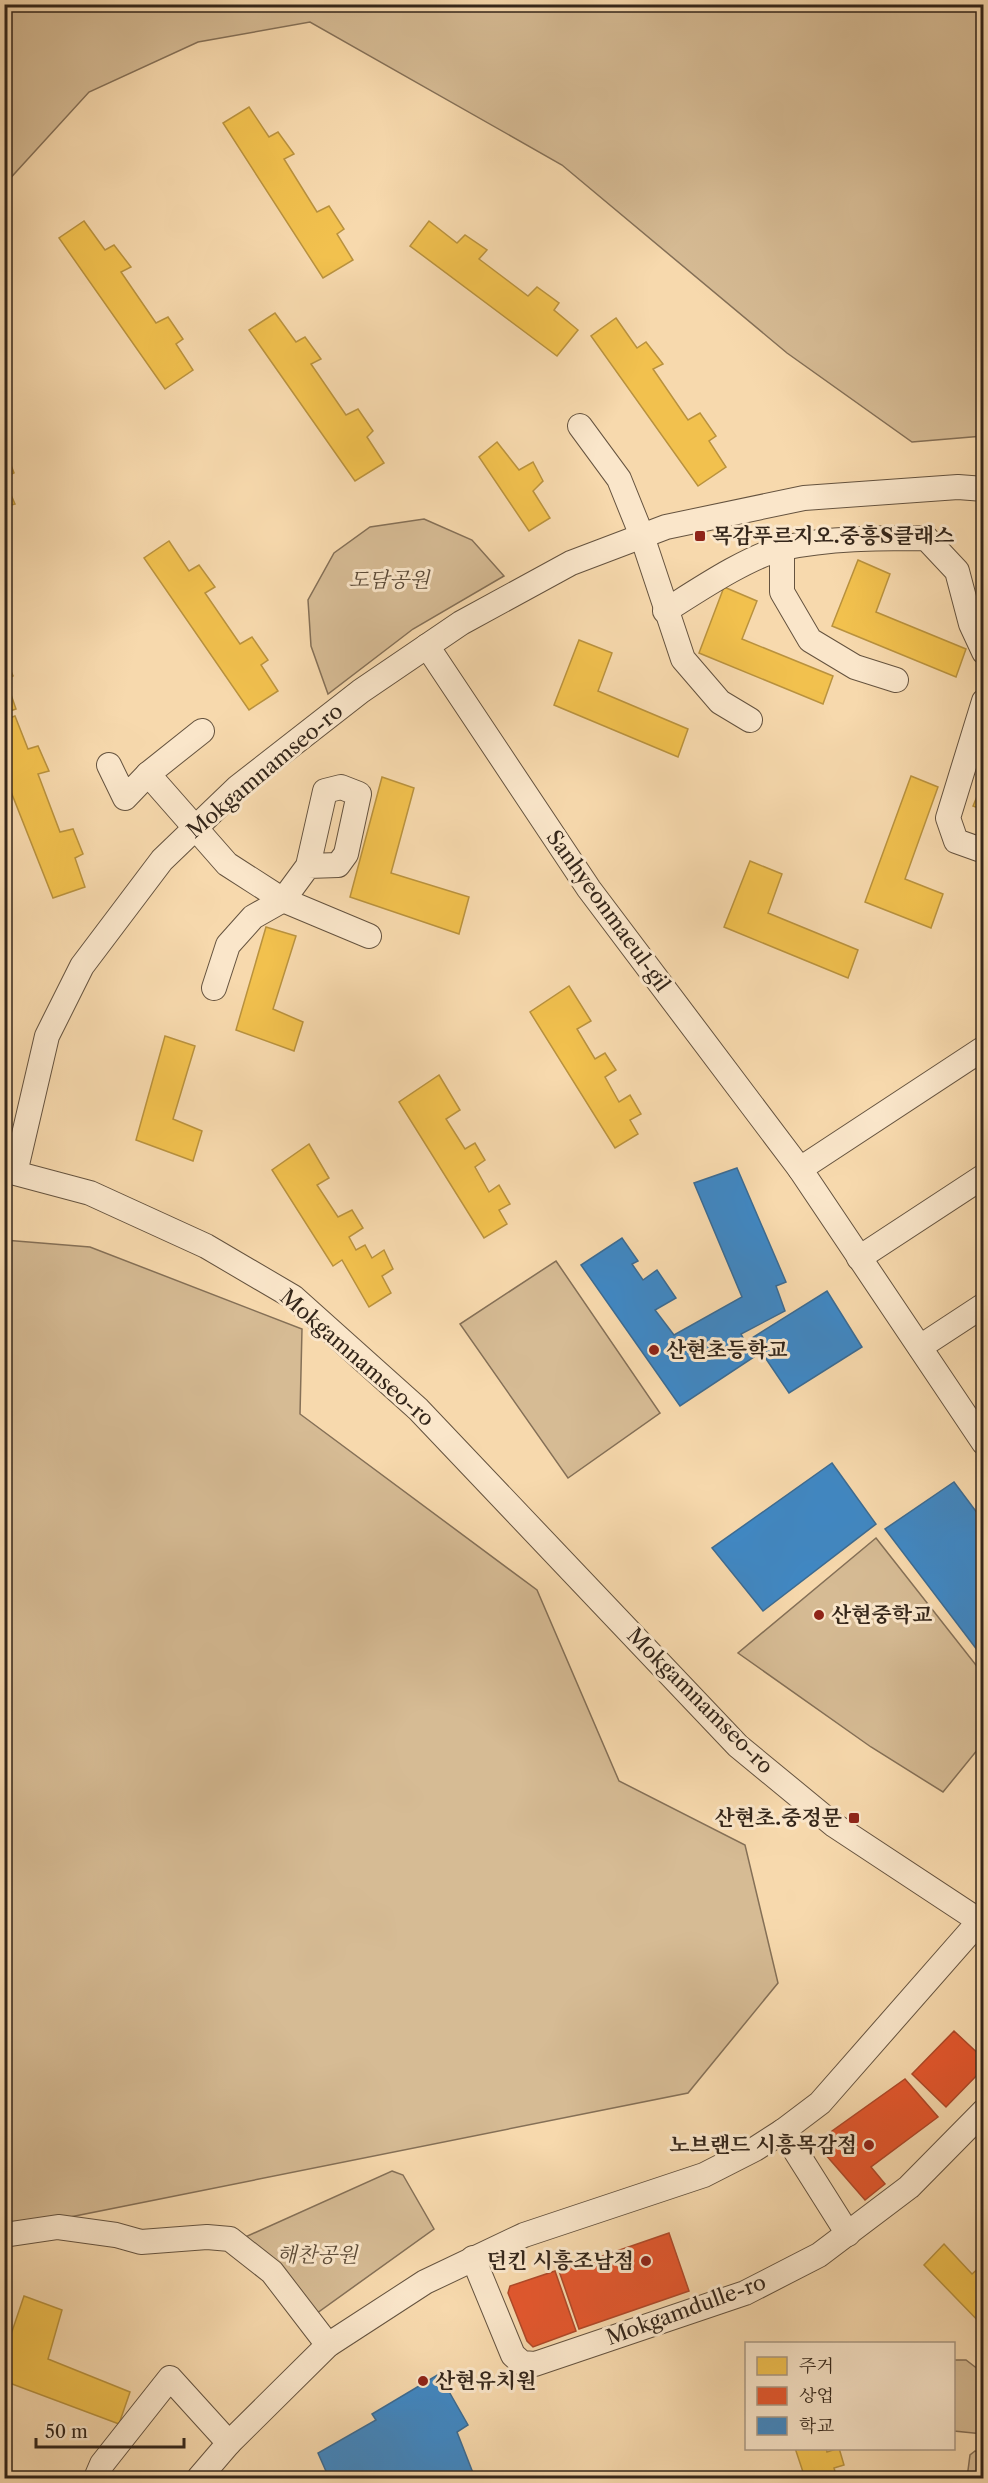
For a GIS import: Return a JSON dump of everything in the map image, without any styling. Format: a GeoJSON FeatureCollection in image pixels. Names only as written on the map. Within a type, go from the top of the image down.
{"type":"FeatureCollection","features":[{"type":"Feature","properties":{"kind":"street"},"geometry":{"type":"LineString","coordinates":[[580,426],[619,479],[642,536],[682,659],[720,702],[750,720]]}},
{"type":"Feature","properties":{"kind":"street","name":"Mokgamnamseo-ro"},"geometry":{"type":"LineString","coordinates":[[982,1920],[834,1825],[738,1746],[418,1409],[293,1297],[206,1246],[90,1193],[10,1172],[47,1036],[82,966],[162,860],[238,787],[360,691],[461,623],[571,563],[666,527],[804,498],[958,487],[984,489]]}},
{"type":"Feature","properties":{"kind":"street"},"geometry":{"type":"LineString","coordinates":[[665,611],[723,575],[782,548],[868,538],[926,538],[957,571],[971,624],[984,652]]}},
{"type":"Feature","properties":{"kind":"street"},"geometry":{"type":"LineString","coordinates":[[782,548],[782,592],[810,640],[855,667],[896,680]]}},
{"type":"Feature","properties":{"kind":"street","name":"Sanhyeonmaeul-gil"},"geometry":{"type":"LineString","coordinates":[[427,646],[589,889],[800,1169],[984,1443]]}},
{"type":"Feature","properties":{"kind":"street"},"geometry":{"type":"LineString","coordinates":[[984,701],[948,818],[956,841],[984,851]]}},
{"type":"Feature","properties":{"kind":"street"},"geometry":{"type":"LineString","coordinates":[[109,765],[125,798],[148,774],[202,731]]}},
{"type":"Feature","properties":{"kind":"street"},"geometry":{"type":"LineString","coordinates":[[148,774],[227,864],[283,900],[369,936]]}},
{"type":"Feature","properties":{"kind":"street"},"geometry":{"type":"LineString","coordinates":[[214,988],[228,945],[253,917],[283,900],[308,866]]}},
{"type":"Feature","properties":{"kind":"street"},"geometry":{"type":"LineString","coordinates":[[800,1169],[984,1048]]}},
{"type":"Feature","properties":{"kind":"street"},"geometry":{"type":"LineString","coordinates":[[859,1258],[984,1176]]}},
{"type":"Feature","properties":{"kind":"street"},"geometry":{"type":"LineString","coordinates":[[920,1347],[984,1305]]}},
{"type":"Feature","properties":{"kind":"street"},"geometry":{"type":"LineString","coordinates":[[199,2478],[229,2443],[328,2345],[425,2282],[524,2235],[704,2175],[754,2150],[783,2131],[820,2103],[982,1920]]}},
{"type":"Feature","properties":{"kind":"street","name":"Mokgamdulle-ro"},"geometry":{"type":"LineString","coordinates":[[473,2258],[513,2355],[522,2363],[535,2364],[745,2293],[819,2255],[909,2187],[984,2111]]}},
{"type":"Feature","properties":{"kind":"street"},"geometry":{"type":"LineString","coordinates":[[783,2131],[848,2234]]}},
{"type":"Feature","properties":{"kind":"street"},"geometry":{"type":"LineString","coordinates":[[4,2235],[58,2227],[116,2235],[141,2242],[207,2237],[230,2240],[272,2272],[328,2345]]}},
{"type":"Feature","properties":{"kind":"street"},"geometry":{"type":"LineString","coordinates":[[96,2478],[102,2464],[170,2378],[229,2443]]}},
{"type":"Feature","properties":{"kind":"green space"},"geometry":{"type":"Polygon","coordinates":[[[5,4],[983,5],[983,436],[912,442],[787,353],[562,165],[310,22],[198,42],[89,92],[5,184],[5,4]]]}},
{"type":"Feature","properties":{"kind":"green space","name":"도담공원"},"geometry":{"type":"Polygon","coordinates":[[[424,519],[472,540],[504,576],[413,629],[328,694],[311,646],[308,600],[334,553],[370,527],[424,519]]]}},
{"type":"Feature","properties":{"kind":"green space"},"geometry":{"type":"Polygon","coordinates":[[[4,1240],[90,1247],[302,1329],[300,1414],[537,1590],[619,1781],[745,1845],[778,1983],[688,2093],[5,2230],[4,1240]]]}},
{"type":"Feature","properties":{"kind":"green space"},"geometry":{"type":"Polygon","coordinates":[[[556,1261],[660,1413],[568,1478],[460,1324],[556,1261]]]}},
{"type":"Feature","properties":{"kind":"green space"},"geometry":{"type":"Polygon","coordinates":[[[876,1538],[983,1674],[983,1743],[943,1792],[871,1747],[738,1653],[876,1538]]]}},
{"type":"Feature","properties":{"kind":"green space","name":"해찬공원"},"geometry":{"type":"Polygon","coordinates":[[[392,2171],[403,2175],[434,2229],[306,2321],[243,2238],[392,2171]]]}},
{"type":"Feature","properties":{"kind":"green space"},"geometry":{"type":"Polygon","coordinates":[[[955,2360],[966,2360],[983,2373],[983,2434],[955,2431],[955,2360]]]}},
{"type":"Feature","properties":{"kind":"green space"},"geometry":{"type":"Polygon","coordinates":[[[975,2451],[983,2452],[983,2478],[967,2478],[970,2455],[975,2451]]]}},
{"type":"Feature","properties":{"kind":"building: 주거"},"geometry":{"type":"Polygon","coordinates":[[[249,107],[269,137],[278,132],[294,154],[284,159],[317,212],[329,206],[344,229],[337,234],[353,260],[323,278],[223,123],[249,107]]]}},
{"type":"Feature","properties":{"kind":"building: 주거"},"geometry":{"type":"Polygon","coordinates":[[[84,221],[105,250],[114,245],[131,267],[121,272],[156,323],[168,317],[183,339],[176,344],[193,370],[165,389],[59,238],[84,221]]]}},
{"type":"Feature","properties":{"kind":"building: 주거"},"geometry":{"type":"Polygon","coordinates":[[[429,221],[457,243],[465,235],[487,250],[479,259],[528,296],[537,287],[559,303],[554,310],[578,330],[557,356],[410,246],[429,221]]]}},
{"type":"Feature","properties":{"kind":"building: 주거"},"geometry":{"type":"Polygon","coordinates":[[[275,313],[296,342],[305,337],[321,359],[311,364],[346,415],[358,409],[373,431],[367,437],[384,463],[355,481],[249,330],[275,313]]]}},
{"type":"Feature","properties":{"kind":"building: 주거"},"geometry":{"type":"Polygon","coordinates":[[[616,318],[637,348],[646,342],[663,364],[653,369],[688,420],[700,413],[716,436],[709,441],[726,467],[698,486],[591,336],[616,318]]]}},
{"type":"Feature","properties":{"kind":"building: 주거"},"geometry":{"type":"Polygon","coordinates":[[[497,442],[519,470],[533,462],[543,481],[533,491],[550,518],[529,531],[479,457],[497,442]]]}},
{"type":"Feature","properties":{"kind":"building: 주거"},"geometry":{"type":"Polygon","coordinates":[[[4,447],[14,473],[4,478],[4,447]]]}},
{"type":"Feature","properties":{"kind":"building: 주거"},"geometry":{"type":"Polygon","coordinates":[[[4,479],[15,504],[4,507],[4,479]]]}},
{"type":"Feature","properties":{"kind":"building: 주거"},"geometry":{"type":"Polygon","coordinates":[[[169,541],[189,571],[199,565],[215,587],[205,593],[240,644],[252,637],[268,660],[261,665],[278,691],[249,710],[144,558],[169,541]]]}},
{"type":"Feature","properties":{"kind":"building: 주거"},"geometry":{"type":"Polygon","coordinates":[[[858,560],[890,574],[876,612],[966,649],[956,677],[832,626],[858,560]]]}},
{"type":"Feature","properties":{"kind":"building: 주거"},"geometry":{"type":"Polygon","coordinates":[[[724,587],[757,601],[742,639],[833,676],[823,704],[699,653],[724,587]]]}},
{"type":"Feature","properties":{"kind":"building: 주거"},"geometry":{"type":"Polygon","coordinates":[[[579,640],[612,653],[598,691],[688,729],[678,757],[554,705],[579,640]]]}},
{"type":"Feature","properties":{"kind":"building: 주거"},"geometry":{"type":"Polygon","coordinates":[[[4,654],[13,676],[6,680],[16,709],[4,713],[4,654]]]}},
{"type":"Feature","properties":{"kind":"building: 주거"},"geometry":{"type":"Polygon","coordinates":[[[15,716],[28,749],[38,746],[49,771],[38,774],[60,832],[73,829],[83,854],[75,858],[85,887],[53,898],[4,774],[4,720],[15,716]]]}},
{"type":"Feature","properties":{"kind":"building: 주거"},"geometry":{"type":"Polygon","coordinates":[[[911,776],[938,787],[905,879],[943,894],[931,928],[865,902],[911,776]]]}},
{"type":"Feature","properties":{"kind":"building: 주거"},"geometry":{"type":"Polygon","coordinates":[[[382,777],[414,788],[391,873],[469,897],[459,934],[350,897],[382,777]]]}},
{"type":"Feature","properties":{"kind":"building: 주거"},"geometry":{"type":"Polygon","coordinates":[[[984,780],[984,810],[973,806],[984,780]]]}},
{"type":"Feature","properties":{"kind":"building: 주거"},"geometry":{"type":"Polygon","coordinates":[[[750,861],[782,874],[768,913],[858,950],[848,978],[724,927],[750,861]]]}},
{"type":"Feature","properties":{"kind":"building: 주거"},"geometry":{"type":"Polygon","coordinates":[[[266,927],[296,936],[273,1009],[303,1022],[294,1051],[236,1030],[266,927]]]}},
{"type":"Feature","properties":{"kind":"building: 주거"},"geometry":{"type":"Polygon","coordinates":[[[569,986],[591,1021],[577,1029],[595,1059],[605,1053],[616,1070],[605,1077],[619,1102],[630,1095],[641,1114],[630,1120],[638,1134],[615,1148],[530,1012],[569,986]]]}},
{"type":"Feature","properties":{"kind":"building: 주거"},"geometry":{"type":"Polygon","coordinates":[[[165,1036],[195,1046],[173,1119],[202,1131],[193,1161],[136,1140],[165,1036]]]}},
{"type":"Feature","properties":{"kind":"building: 주거"},"geometry":{"type":"Polygon","coordinates":[[[439,1075],[460,1110],[446,1119],[465,1149],[475,1143],[485,1160],[475,1167],[489,1192],[499,1185],[510,1204],[499,1210],[507,1224],[484,1238],[399,1102],[439,1075]]]}},
{"type":"Feature","properties":{"kind":"building: 주거"},"geometry":{"type":"Polygon","coordinates":[[[309,1144],[329,1178],[317,1185],[338,1217],[352,1210],[363,1228],[349,1237],[356,1250],[365,1245],[372,1258],[384,1250],[393,1269],[382,1276],[391,1293],[369,1307],[342,1260],[333,1266],[272,1170],[309,1144]]]}},
{"type":"Feature","properties":{"kind":"building: 주거"},"geometry":{"type":"Polygon","coordinates":[[[944,2244],[972,2274],[981,2266],[984,2269],[984,2280],[981,2283],[984,2286],[984,2327],[924,2265],[944,2244]]]}},
{"type":"Feature","properties":{"kind":"building: 주거"},"geometry":{"type":"Polygon","coordinates":[[[24,2296],[62,2310],[48,2359],[130,2392],[119,2424],[4,2381],[4,2355],[24,2296]]]}},
{"type":"Feature","properties":{"kind":"building: 주거"},"geometry":{"type":"Polygon","coordinates":[[[796,2450],[826,2450],[827,2452],[840,2450],[844,2465],[834,2468],[837,2478],[805,2478],[796,2450]]]}},
{"type":"Feature","properties":{"kind":"building: 상업"},"geometry":{"type":"Polygon","coordinates":[[[954,2031],[984,2059],[984,2068],[946,2107],[912,2074],[954,2031]]]}},
{"type":"Feature","properties":{"kind":"building: 상업"},"geometry":{"type":"Polygon","coordinates":[[[905,2079],[938,2117],[871,2167],[885,2184],[865,2200],[825,2154],[826,2141],[832,2131],[905,2079]]]}},
{"type":"Feature","properties":{"kind":"building: 상업"},"geometry":{"type":"Polygon","coordinates":[[[669,2233],[689,2291],[579,2329],[559,2271],[669,2233]]]}},
{"type":"Feature","properties":{"kind":"building: 상업"},"geometry":{"type":"Polygon","coordinates":[[[555,2271],[576,2331],[533,2347],[527,2341],[508,2293],[510,2286],[555,2271]]]}},
{"type":"Feature","properties":{"kind":"building: 학교"},"geometry":{"type":"Polygon","coordinates":[[[737,1168],[786,1282],[776,1286],[785,1311],[741,1334],[754,1357],[680,1406],[581,1265],[622,1238],[638,1261],[632,1264],[643,1280],[657,1270],[676,1298],[655,1310],[674,1335],[742,1297],[694,1183],[737,1168]]]}},
{"type":"Feature","properties":{"kind":"building: 학교"},"geometry":{"type":"Polygon","coordinates":[[[827,1291],[862,1347],[789,1393],[752,1338],[827,1291]]]}},
{"type":"Feature","properties":{"kind":"building: 학교"},"geometry":{"type":"Polygon","coordinates":[[[832,1463],[876,1524],[763,1611],[712,1548],[832,1463]]]}},
{"type":"Feature","properties":{"kind":"building: 학교"},"geometry":{"type":"Polygon","coordinates":[[[954,1482],[984,1522],[984,1659],[885,1529],[954,1482]]]}},
{"type":"Feature","properties":{"kind":"building: 학교"},"geometry":{"type":"Polygon","coordinates":[[[439,2374],[468,2425],[457,2432],[475,2478],[329,2478],[318,2453],[376,2420],[372,2414],[439,2374]]]}},
{"type":"Feature","properties":{"kind":"place","name":"목감푸르지오.중흥S클래스"},"geometry":{"type":"Point","coordinates":[700,536]}},
{"type":"Feature","properties":{"kind":"place","name":"산현초등학교"},"geometry":{"type":"Point","coordinates":[654,1350]}},
{"type":"Feature","properties":{"kind":"place","name":"산현중학교"},"geometry":{"type":"Point","coordinates":[819,1615]}},
{"type":"Feature","properties":{"kind":"place","name":"산현초.중정문"},"geometry":{"type":"Point","coordinates":[854,1818]}},
{"type":"Feature","properties":{"kind":"place","name":"노브랜드 시흥목감점"},"geometry":{"type":"Point","coordinates":[869,2145]}},
{"type":"Feature","properties":{"kind":"place","name":"던킨 시흥조남점"},"geometry":{"type":"Point","coordinates":[646,2261]}},
{"type":"Feature","properties":{"kind":"place","name":"산현유치원"},"geometry":{"type":"Point","coordinates":[423,2381]}}]}
